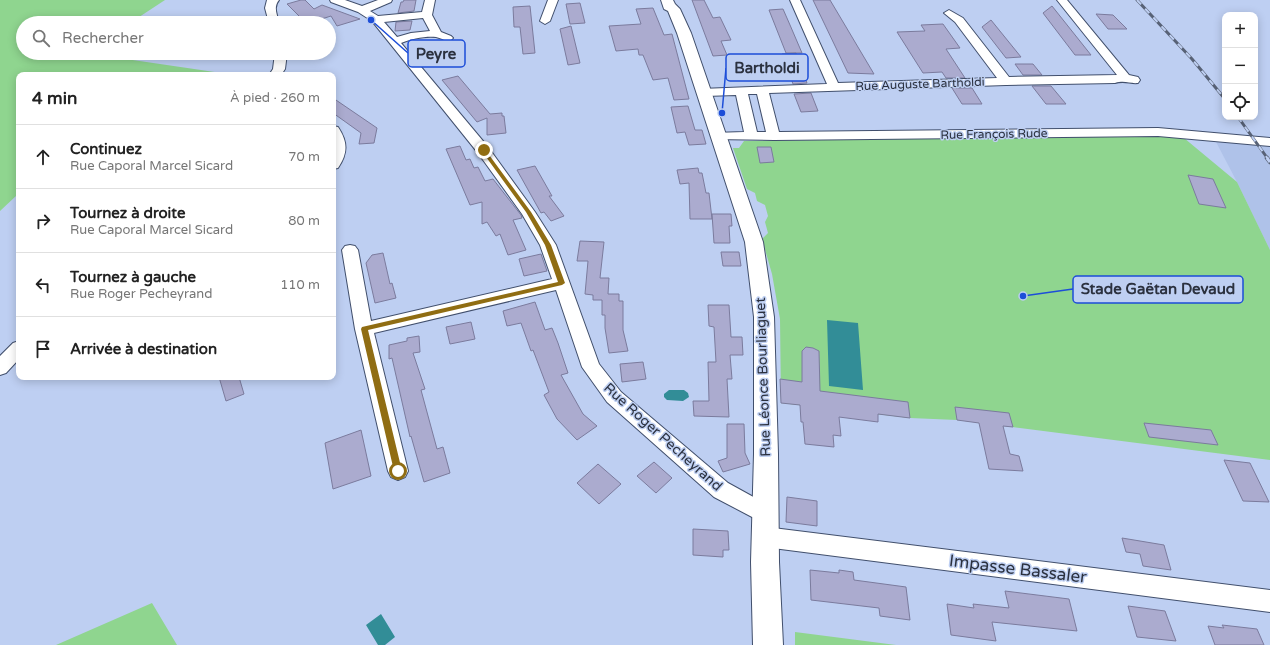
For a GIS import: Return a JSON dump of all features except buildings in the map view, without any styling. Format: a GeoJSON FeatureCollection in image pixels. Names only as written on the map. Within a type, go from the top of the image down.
{"type":"FeatureCollection","features":[{"type":"Feature","properties":{"kind":"main road","name":"Rue Léonce Bourliaguet"},"geometry":{"type":"LineString","coordinates":[[672,3],[705,92],[718,136],[754,242],[762,302],[764,332],[765,522],[768,645]]}},
{"type":"Feature","properties":{"kind":"street"},"geometry":{"type":"LineString","coordinates":[[272,16],[270,8],[271,2],[274,0]]}},
{"type":"Feature","properties":{"kind":"street","name":"Rue Roger Pecheyrand"},"geometry":{"type":"LineString","coordinates":[[334,0],[371,15],[395,41],[484,150],[528,212],[548,245],[591,367],[603,385],[614,397],[721,490],[754,508],[765,522]]}},
{"type":"Feature","properties":{"kind":"street"},"geometry":{"type":"LineString","coordinates":[[371,15],[387,0]]}},
{"type":"Feature","properties":{"kind":"street"},"geometry":{"type":"LineString","coordinates":[[430,0],[427,16],[436,34]]}},
{"type":"Feature","properties":{"kind":"street"},"geometry":{"type":"LineString","coordinates":[[545,21],[553,0]]}},
{"type":"Feature","properties":{"kind":"street"},"geometry":{"type":"LineString","coordinates":[[795,0],[834,87]]}},
{"type":"Feature","properties":{"kind":"street","name":"Rue Auguste Bartholdi"},"geometry":{"type":"LineString","coordinates":[[705,92],[1006,81],[1129,79],[1062,0]]}},
{"type":"Feature","properties":{"kind":"street"},"geometry":{"type":"LineString","coordinates":[[949,13],[959,20],[1006,81]]}},
{"type":"Feature","properties":{"kind":"street"},"geometry":{"type":"LineString","coordinates":[[371,15],[427,16]]}},
{"type":"Feature","properties":{"kind":"street"},"geometry":{"type":"LineString","coordinates":[[395,41],[411,36],[436,34],[448,38]]}},
{"type":"Feature","properties":{"kind":"street"},"geometry":{"type":"LineString","coordinates":[[277,72],[281,60]]}},
{"type":"Feature","properties":{"kind":"street"},"geometry":{"type":"LineString","coordinates":[[741,90],[751,136]]}},
{"type":"Feature","properties":{"kind":"street"},"geometry":{"type":"LineString","coordinates":[[762,90],[774,136]]}},
{"type":"Feature","properties":{"kind":"street","name":"Rue François Rude"},"geometry":{"type":"LineString","coordinates":[[718,136],[1158,132],[1270,142]]}},
{"type":"Feature","properties":{"kind":"street"},"geometry":{"type":"LineString","coordinates":[[336,134],[340,146],[339,158],[336,162]]}},
{"type":"Feature","properties":{"kind":"street"},"geometry":{"type":"LineString","coordinates":[[350,250],[364,329],[398,471]]}},
{"type":"Feature","properties":{"kind":"street"},"geometry":{"type":"LineString","coordinates":[[364,329],[562,283]]}},
{"type":"Feature","properties":{"kind":"street"},"geometry":{"type":"LineString","coordinates":[[0,368],[16,351]]}},
{"type":"Feature","properties":{"kind":"street","name":"Impasse Bassaler"},"geometry":{"type":"LineString","coordinates":[[765,522],[1270,601]]}},
{"type":"Feature","properties":{"kind":"shaded area"},"geometry":{"type":"Polygon","coordinates":[[[1215,140],[1270,147],[1270,250],[1237,182],[1215,140]]]}},
{"type":"Feature","properties":{"kind":"shaded area"},"geometry":{"type":"Polygon","coordinates":[[[827,320],[858,323],[863,390],[829,386],[827,320]]]}},
{"type":"Feature","properties":{"kind":"shaded area"},"geometry":{"type":"Polygon","coordinates":[[[669,390],[684,390],[688,393],[689,397],[683,401],[667,400],[664,397],[664,394],[669,390]]]}},
{"type":"Feature","properties":{"kind":"shaded area"},"geometry":{"type":"Polygon","coordinates":[[[381,614],[395,637],[385,645],[378,645],[366,625],[381,614]]]}},
{"type":"Feature","properties":{"kind":"green space"},"geometry":{"type":"Polygon","coordinates":[[[0,0],[165,0],[141,16],[16,16],[16,60],[133,60],[215,72],[16,72],[16,196],[0,211],[0,0]]]}},
{"type":"Feature","properties":{"kind":"green space"},"geometry":{"type":"Polygon","coordinates":[[[1154,136],[1184,138],[1237,182],[1270,250],[1270,460],[957,420],[910,418],[781,403],[780,319],[772,274],[762,239],[768,233],[765,222],[768,216],[765,205],[757,201],[755,193],[747,189],[733,148],[739,148],[744,141],[1154,136]]]}},
{"type":"Feature","properties":{"kind":"green space"},"geometry":{"type":"Polygon","coordinates":[[[152,603],[177,645],[56,645],[152,603]]]}},
{"type":"Feature","properties":{"kind":"green space"},"geometry":{"type":"Polygon","coordinates":[[[795,632],[896,645],[795,645],[795,632]]]}},
{"type":"Feature","properties":{"kind":"railway"},"geometry":{"type":"LineString","coordinates":[[1137,0],[1192,59],[1222,95]]}},
{"type":"Feature","properties":{"kind":"railway"},"geometry":{"type":"LineString","coordinates":[[1240,120],[1268,159]]}},
{"type":"Feature","properties":{"kind":"railway"},"geometry":{"type":"LineString","coordinates":[[1267,158],[1270,162]]}},
{"type":"Feature","properties":{"kind":"place","name":"Peyre"},"geometry":{"type":"Point","coordinates":[371,20]}},
{"type":"Feature","properties":{"kind":"place","name":"Bartholdi"},"geometry":{"type":"Point","coordinates":[722,113]}},
{"type":"Feature","properties":{"kind":"place","name":"Stade Gaëtan Devaud"},"geometry":{"type":"Point","coordinates":[1023,296]}},
{"type":"Feature","properties":{"kind":"route"},"geometry":{"type":"LineString","coordinates":[[398,471],[364,329],[562,283],[548,245],[528,212],[484,150]]}}]}
